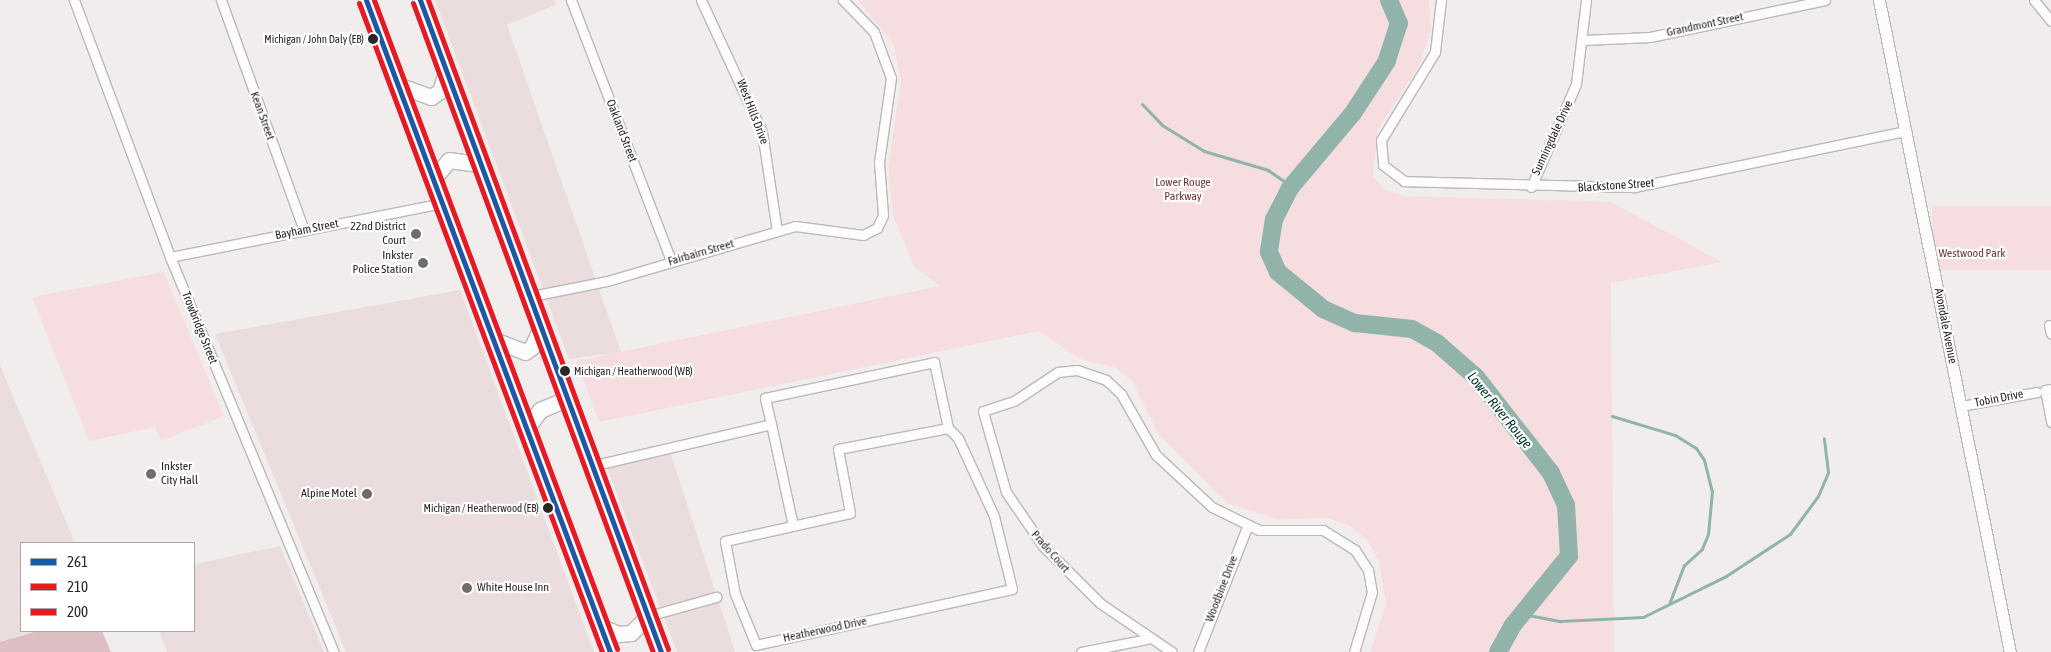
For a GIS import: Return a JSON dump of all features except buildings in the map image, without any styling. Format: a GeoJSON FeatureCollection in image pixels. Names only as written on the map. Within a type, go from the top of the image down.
{"type":"FeatureCollection","features":[{"type":"Feature","properties":{"kind":"main road"},"geometry":{"type":"LineString","coordinates":[[366,0],[610,652]]}},
{"type":"Feature","properties":{"kind":"main road"},"geometry":{"type":"LineString","coordinates":[[420,0],[527,297],[661,652]]}},
{"type":"Feature","properties":{"kind":"main road"},"geometry":{"type":"LineString","coordinates":[[398,85],[431,97],[440,91],[446,72]]}},
{"type":"Feature","properties":{"kind":"main road"},"geometry":{"type":"LineString","coordinates":[[434,178],[449,160],[479,164]]}},
{"type":"Feature","properties":{"kind":"main road"},"geometry":{"type":"LineString","coordinates":[[494,340],[524,352],[532,347],[540,330]]}},
{"type":"Feature","properties":{"kind":"main road"},"geometry":{"type":"LineString","coordinates":[[527,428],[540,410],[566,399]]}},
{"type":"Feature","properties":{"kind":"main road"},"geometry":{"type":"LineString","coordinates":[[600,626],[624,634],[637,630],[648,616]]}},
{"type":"Feature","properties":{"kind":"street","name":"Trowbridge Street"},"geometry":{"type":"LineString","coordinates":[[74,0],[170,257],[334,652]]}},
{"type":"Feature","properties":{"kind":"street","name":"Kean Street"},"geometry":{"type":"LineString","coordinates":[[221,0],[304,231]]}},
{"type":"Feature","properties":{"kind":"street","name":"Oakland Street"},"geometry":{"type":"LineString","coordinates":[[571,0],[671,261]]}},
{"type":"Feature","properties":{"kind":"street","name":"West Hills Drive"},"geometry":{"type":"LineString","coordinates":[[701,0],[762,132],[777,231]]}},
{"type":"Feature","properties":{"kind":"street","name":"Fairbairn Street"},"geometry":{"type":"LineString","coordinates":[[527,297],[671,261],[777,231],[814,226],[855,235],[874,231],[883,215],[879,162],[891,78],[874,32],[844,0]]}},
{"type":"Feature","properties":{"kind":"street","name":"Blackstone Street"},"geometry":{"type":"LineString","coordinates":[[1441,0],[1435,52],[1381,140],[1383,165],[1404,181],[1531,187],[1657,184],[1906,131]]}},
{"type":"Feature","properties":{"kind":"street","name":"Sunningdale Drive"},"geometry":{"type":"LineString","coordinates":[[1531,187],[1569,105],[1584,40],[1586,0]]}},
{"type":"Feature","properties":{"kind":"street","name":"Grandmont Street"},"geometry":{"type":"LineString","coordinates":[[1584,40],[1650,37],[1825,0]]}},
{"type":"Feature","properties":{"kind":"street","name":"Avondale Avenue"},"geometry":{"type":"LineString","coordinates":[[1879,0],[2010,652]]}},
{"type":"Feature","properties":{"kind":"street"},"geometry":{"type":"LineString","coordinates":[[2034,0],[2051,21]]}},
{"type":"Feature","properties":{"kind":"street","name":"Bayham Street"},"geometry":{"type":"LineString","coordinates":[[170,257],[443,203]]}},
{"type":"Feature","properties":{"kind":"street","name":"Heatherwood Drive"},"geometry":{"type":"LineString","coordinates":[[771,424],[765,398],[934,362],[948,428],[958,438],[994,516],[1012,589],[756,645],[735,594],[724,542],[850,513],[838,449],[948,428]]}},
{"type":"Feature","properties":{"kind":"street","name":"Prado Court"},"geometry":{"type":"LineString","coordinates":[[1172,652],[1147,639],[1084,589],[1031,531],[1000,478],[983,410],[1014,400],[1058,372],[1077,370],[1099,376],[1121,394],[1144,438],[1169,469],[1212,507],[1247,527]]}},
{"type":"Feature","properties":{"kind":"street"},"geometry":{"type":"LineString","coordinates":[[2051,389],[2045,390],[2051,422]]}},
{"type":"Feature","properties":{"kind":"street","name":"Tobin Drive"},"geometry":{"type":"LineString","coordinates":[[1961,406],[2036,392]]}},
{"type":"Feature","properties":{"kind":"street"},"geometry":{"type":"LineString","coordinates":[[592,466],[771,424],[793,526]]}},
{"type":"Feature","properties":{"kind":"street"},"geometry":{"type":"LineString","coordinates":[[1247,527],[1323,530],[1341,538],[1360,556],[1368,570],[1372,600],[1354,652]]}},
{"type":"Feature","properties":{"kind":"street","name":"Woodbine Drive"},"geometry":{"type":"LineString","coordinates":[[1198,652],[1247,527]]}},
{"type":"Feature","properties":{"kind":"street"},"geometry":{"type":"LineString","coordinates":[[648,616],[716,597]]}},
{"type":"Feature","properties":{"kind":"street"},"geometry":{"type":"LineString","coordinates":[[1081,652],[1147,639]]}},
{"type":"Feature","properties":{"kind":"shaded area"},"geometry":{"type":"Polygon","coordinates":[[[435,0],[554,0],[555,5],[507,25],[621,352],[569,359],[435,0]]]}},
{"type":"Feature","properties":{"kind":"shaded area"},"geometry":{"type":"Polygon","coordinates":[[[460,290],[594,652],[346,652],[215,334],[460,290]]]}},
{"type":"Feature","properties":{"kind":"shaded area"},"geometry":{"type":"Polygon","coordinates":[[[0,365],[75,542],[20,542],[20,632],[29,632],[0,642],[0,365]]]}},
{"type":"Feature","properties":{"kind":"shaded area"},"geometry":{"type":"Polygon","coordinates":[[[671,454],[735,652],[677,652],[607,468],[671,454]]]}},
{"type":"Feature","properties":{"kind":"shaded area"},"geometry":{"type":"Polygon","coordinates":[[[280,546],[324,652],[167,652],[159,632],[195,632],[195,564],[280,546]]]}},
{"type":"Feature","properties":{"kind":"shaded area"},"geometry":{"type":"Polygon","coordinates":[[[34,632],[102,632],[111,652],[0,652],[0,642],[34,632]]]}},
{"type":"Feature","properties":{"kind":"green space","name":"Lower Rouge Parkway"},"geometry":{"type":"Polygon","coordinates":[[[858,0],[1429,0],[1431,29],[1419,66],[1378,129],[1373,176],[1384,189],[1404,196],[1611,202],[1722,262],[1611,283],[1614,652],[1370,652],[1386,604],[1379,561],[1367,540],[1349,525],[1327,518],[1277,519],[1227,503],[1158,433],[1132,381],[1116,368],[1080,359],[1039,331],[599,422],[576,361],[940,286],[914,267],[893,215],[888,166],[901,81],[894,45],[858,0]]]}},
{"type":"Feature","properties":{"kind":"green space","name":"Westwood Park"},"geometry":{"type":"Polygon","coordinates":[[[1932,206],[2051,206],[2051,270],[1932,270],[1932,206]]]}},
{"type":"Feature","properties":{"kind":"green space"},"geometry":{"type":"Polygon","coordinates":[[[164,272],[224,416],[161,441],[155,427],[89,441],[32,297],[164,272]]]}},
{"type":"Feature","properties":{"kind":"waterway","name":"Lower River Rouge"},"geometry":{"type":"LineString","coordinates":[[1389,0],[1399,23],[1387,61],[1353,113],[1290,188],[1274,219],[1269,252],[1278,272],[1323,309],[1355,323],[1412,329],[1437,343],[1476,377],[1551,473],[1566,505],[1569,556],[1513,625],[1498,652]]}},
{"type":"Feature","properties":{"kind":"waterway"},"geometry":{"type":"LineString","coordinates":[[1142,104],[1162,125],[1204,151],[1268,170],[1291,186]]}},
{"type":"Feature","properties":{"kind":"waterway"},"geometry":{"type":"LineString","coordinates":[[1612,416],[1675,435],[1696,448],[1704,460],[1712,491],[1708,534],[1702,549],[1684,565],[1670,602]]}},
{"type":"Feature","properties":{"kind":"waterway"},"geometry":{"type":"LineString","coordinates":[[1523,614],[1560,621],[1643,617],[1726,576],[1790,534],[1818,496],[1828,472],[1824,438]]}},
{"type":"Feature","properties":{"kind":"transit line","name":"261"},"geometry":{"type":"LineString","coordinates":[[366,0],[610,652]]}},
{"type":"Feature","properties":{"kind":"transit line","name":"200"},"geometry":{"type":"LineString","coordinates":[[374,0],[617,649]]}},
{"type":"Feature","properties":{"kind":"transit line","name":"261"},"geometry":{"type":"LineString","coordinates":[[420,0],[661,652]]}},
{"type":"Feature","properties":{"kind":"transit line","name":"200"},"geometry":{"type":"LineString","coordinates":[[428,0],[668,649]]}},
{"type":"Feature","properties":{"kind":"transit line","name":"210"},"geometry":{"type":"LineString","coordinates":[[359,3],[602,652]]}},
{"type":"Feature","properties":{"kind":"transit line","name":"210"},"geometry":{"type":"LineString","coordinates":[[413,3],[653,652]]}},
{"type":"Feature","properties":{"kind":"place","name":"Michigan / John Daly (EB)"},"geometry":{"type":"Point","coordinates":[373,39]}},
{"type":"Feature","properties":{"kind":"place","name":"22nd District Court"},"geometry":{"type":"Point","coordinates":[416,234]}},
{"type":"Feature","properties":{"kind":"place","name":"Inkster Police Station"},"geometry":{"type":"Point","coordinates":[423,263]}},
{"type":"Feature","properties":{"kind":"place","name":"Michigan / Heatherwood (WB)"},"geometry":{"type":"Point","coordinates":[565,371]}},
{"type":"Feature","properties":{"kind":"place","name":"Inkster City Hall"},"geometry":{"type":"Point","coordinates":[151,474]}},
{"type":"Feature","properties":{"kind":"place","name":"Alpine Motel"},"geometry":{"type":"Point","coordinates":[367,494]}},
{"type":"Feature","properties":{"kind":"place","name":"Michigan / Heatherwood (EB)"},"geometry":{"type":"Point","coordinates":[548,508]}},
{"type":"Feature","properties":{"kind":"place","name":"White House Inn"},"geometry":{"type":"Point","coordinates":[467,588]}}]}
